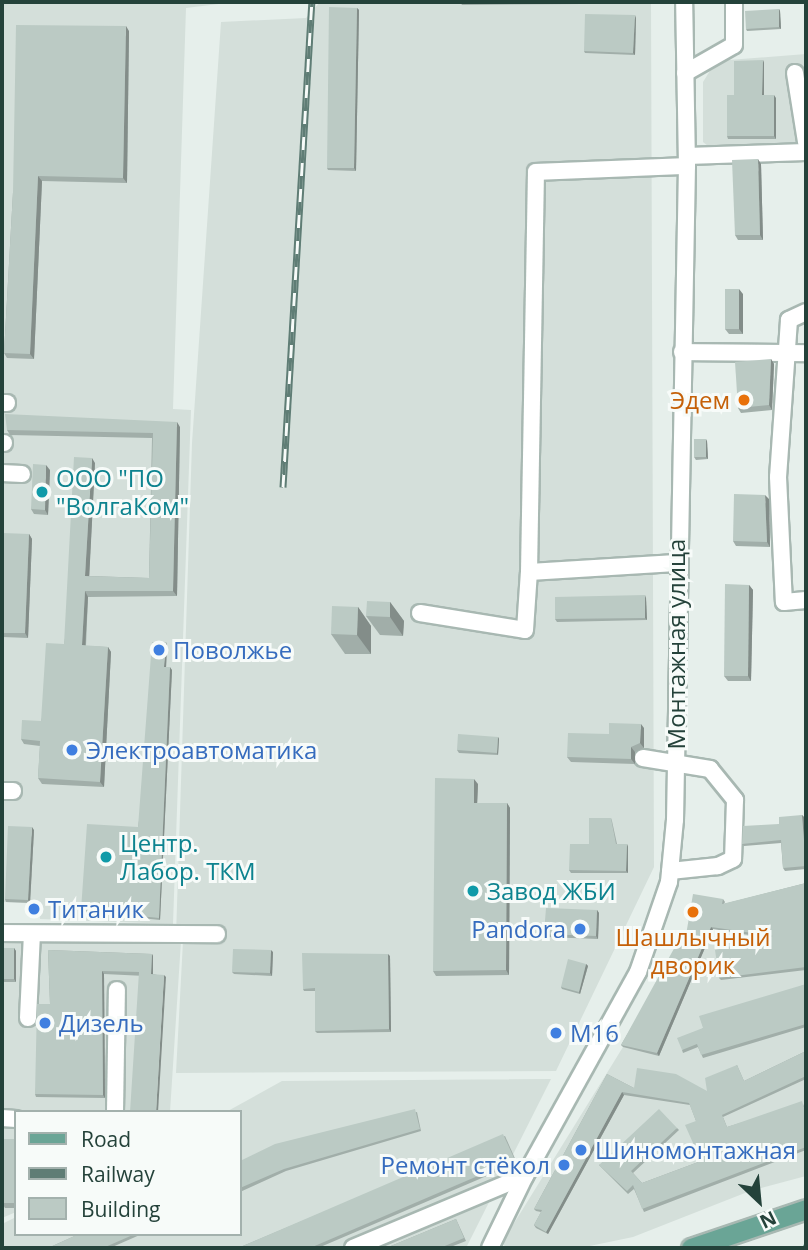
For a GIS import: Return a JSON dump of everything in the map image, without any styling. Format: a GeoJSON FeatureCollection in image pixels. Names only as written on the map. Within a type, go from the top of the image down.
{"type":"FeatureCollection","features":[{"type":"Feature","properties":{"kind":"main road"},"geometry":{"type":"LineString","coordinates":[[691,1248],[806,1209]]}},
{"type":"Feature","properties":{"kind":"street","name":"Монтажная улица"},"geometry":{"type":"LineString","coordinates":[[492,1247],[525,1176],[638,972],[657,925],[670,871],[676,760],[676,563],[687,161],[684,2]]}},
{"type":"Feature","properties":{"kind":"street"},"geometry":{"type":"LineString","coordinates":[[685,73],[734,45],[734,2]]}},
{"type":"Feature","properties":{"kind":"street"},"geometry":{"type":"LineString","coordinates":[[795,73],[806,142]]}},
{"type":"Feature","properties":{"kind":"street"},"geometry":{"type":"LineString","coordinates":[[420,613],[525,630],[529,572],[536,172],[806,152]]}},
{"type":"Feature","properties":{"kind":"street"},"geometry":{"type":"LineString","coordinates":[[806,312],[789,320],[778,477],[784,602],[806,600]]}},
{"type":"Feature","properties":{"kind":"street"},"geometry":{"type":"LineString","coordinates":[[682,352],[806,353]]}},
{"type":"Feature","properties":{"kind":"street"},"geometry":{"type":"LineString","coordinates":[[2,473],[22,474]]}},
{"type":"Feature","properties":{"kind":"street"},"geometry":{"type":"LineString","coordinates":[[529,572],[676,563]]}},
{"type":"Feature","properties":{"kind":"street"},"geometry":{"type":"LineString","coordinates":[[643,758],[676,760],[710,769],[735,800],[733,859],[718,866],[670,871]]}},
{"type":"Feature","properties":{"kind":"street"},"geometry":{"type":"LineString","coordinates":[[2,933],[217,934]]}},
{"type":"Feature","properties":{"kind":"street"},"geometry":{"type":"LineString","coordinates":[[28,1018],[32,934]]}},
{"type":"Feature","properties":{"kind":"street"},"geometry":{"type":"LineString","coordinates":[[115,1110],[117,990]]}},
{"type":"Feature","properties":{"kind":"street"},"geometry":{"type":"LineString","coordinates":[[353,1248],[525,1176]]}},
{"type":"Feature","properties":{"kind":"path"},"geometry":{"type":"LineString","coordinates":[[795,1248],[806,1245]]}},
{"type":"Feature","properties":{"kind":"shaded area"},"geometry":{"type":"Polygon","coordinates":[[[2,2],[235,2],[186,8],[173,409],[191,410],[173,924],[40,919],[39,903],[2,902],[2,2]]]}},
{"type":"Feature","properties":{"kind":"shaded area","name":"Завод ЖБИ"},"geometry":{"type":"Polygon","coordinates":[[[320,2],[651,2],[654,867],[556,1071],[176,1073],[183,941],[176,936],[192,443],[221,22],[306,18],[320,2]]]}},
{"type":"Feature","properties":{"kind":"shaded area"},"geometry":{"type":"Polygon","coordinates":[[[806,54],[806,149],[713,150],[703,142],[703,82],[716,61],[806,54]]]}},
{"type":"Feature","properties":{"kind":"shaded area"},"geometry":{"type":"Polygon","coordinates":[[[806,886],[806,1176],[750,1191],[633,1237],[580,1248],[505,1248],[503,1241],[623,1047],[683,936],[707,943],[735,936],[730,905],[806,886]]]}},
{"type":"Feature","properties":{"kind":"shaded area"},"geometry":{"type":"Polygon","coordinates":[[[2,941],[181,941],[170,1110],[14,1110],[14,1213],[2,1218],[2,941]]]}},
{"type":"Feature","properties":{"kind":"shaded area"},"geometry":{"type":"Polygon","coordinates":[[[551,1079],[466,1248],[2,1248],[2,1224],[14,1218],[14,1236],[242,1236],[242,1110],[230,1110],[282,1081],[551,1079]]]}},
{"type":"Feature","properties":{"kind":"building"},"geometry":{"type":"Polygon","coordinates":[[[329,7],[357,8],[354,168],[327,168],[329,7]]]}},
{"type":"Feature","properties":{"kind":"building"},"geometry":{"type":"Polygon","coordinates":[[[779,9],[779,27],[746,29],[745,11],[779,9]]]}},
{"type":"Feature","properties":{"kind":"building"},"geometry":{"type":"Polygon","coordinates":[[[585,14],[635,15],[633,53],[584,51],[585,14]]]}},
{"type":"Feature","properties":{"kind":"building"},"geometry":{"type":"Polygon","coordinates":[[[16,25],[126,26],[123,178],[38,176],[30,354],[4,353],[13,192],[16,25]]]}},
{"type":"Feature","properties":{"kind":"building"},"geometry":{"type":"Polygon","coordinates":[[[763,60],[762,95],[774,95],[774,136],[727,136],[727,95],[734,95],[734,61],[763,60]]]}},
{"type":"Feature","properties":{"kind":"building"},"geometry":{"type":"Polygon","coordinates":[[[758,159],[760,235],[735,235],[732,160],[758,159]]]}},
{"type":"Feature","properties":{"kind":"building"},"geometry":{"type":"Polygon","coordinates":[[[725,289],[739,289],[739,329],[725,329],[725,289]]]}},
{"type":"Feature","properties":{"kind":"building"},"geometry":{"type":"Polygon","coordinates":[[[771,359],[769,405],[738,408],[735,362],[771,359]]]}},
{"type":"Feature","properties":{"kind":"building"},"geometry":{"type":"Polygon","coordinates":[[[5,414],[177,422],[173,591],[85,591],[82,645],[108,647],[100,782],[38,778],[40,741],[21,739],[22,720],[41,721],[46,643],[64,644],[74,457],[92,458],[85,576],[149,578],[153,433],[7,430],[5,414]]]}},
{"type":"Feature","properties":{"kind":"building"},"geometry":{"type":"Polygon","coordinates":[[[694,439],[706,439],[706,457],[694,457],[694,439]]]}},
{"type":"Feature","properties":{"kind":"building","name":"ООО \"ПО \"ВолгаКом\""},"geometry":{"type":"Polygon","coordinates":[[[33,464],[46,465],[45,510],[31,509],[33,464]]]}},
{"type":"Feature","properties":{"kind":"building"},"geometry":{"type":"Polygon","coordinates":[[[734,494],[765,495],[767,542],[733,541],[734,494]]]}},
{"type":"Feature","properties":{"kind":"building"},"geometry":{"type":"Polygon","coordinates":[[[3,533],[29,534],[25,633],[2,633],[3,533]]]}},
{"type":"Feature","properties":{"kind":"building"},"geometry":{"type":"Polygon","coordinates":[[[725,584],[749,585],[748,676],[724,676],[725,584]]]}},
{"type":"Feature","properties":{"kind":"building"},"geometry":{"type":"Polygon","coordinates":[[[645,595],[645,618],[555,619],[555,597],[645,595]]]}},
{"type":"Feature","properties":{"kind":"building"},"geometry":{"type":"Polygon","coordinates":[[[367,601],[390,602],[390,617],[366,616],[367,601]]]}},
{"type":"Feature","properties":{"kind":"building"},"geometry":{"type":"Polygon","coordinates":[[[332,606],[358,607],[357,635],[331,634],[332,606]]]}},
{"type":"Feature","properties":{"kind":"building"},"geometry":{"type":"Polygon","coordinates":[[[152,642],[166,642],[164,667],[170,667],[159,918],[81,910],[87,824],[138,827],[152,642]]]}},
{"type":"Feature","properties":{"kind":"building"},"geometry":{"type":"Polygon","coordinates":[[[609,723],[641,724],[640,743],[631,747],[631,759],[567,757],[568,733],[609,734],[609,723]]]}},
{"type":"Feature","properties":{"kind":"building"},"geometry":{"type":"Polygon","coordinates":[[[458,734],[498,737],[497,753],[457,750],[458,734]]]}},
{"type":"Feature","properties":{"kind":"building","name":"Завод ЖБИ"},"geometry":{"type":"Polygon","coordinates":[[[435,778],[474,779],[474,803],[507,803],[506,970],[433,971],[435,778]]]}},
{"type":"Feature","properties":{"kind":"building"},"geometry":{"type":"Polygon","coordinates":[[[802,815],[806,866],[783,868],[781,840],[742,844],[743,826],[779,824],[779,817],[802,815]]]}},
{"type":"Feature","properties":{"kind":"building"},"geometry":{"type":"Polygon","coordinates":[[[589,818],[611,818],[616,844],[627,844],[626,871],[569,870],[570,844],[589,844],[589,818]]]}},
{"type":"Feature","properties":{"kind":"building"},"geometry":{"type":"Polygon","coordinates":[[[8,826],[32,827],[28,900],[5,899],[8,826]]]}},
{"type":"Feature","properties":{"kind":"building"},"geometry":{"type":"Polygon","coordinates":[[[806,883],[806,967],[719,978],[715,950],[773,936],[711,927],[657,1053],[621,1045],[682,934],[686,935],[693,894],[723,899],[722,904],[806,883]]]}},
{"type":"Feature","properties":{"kind":"building"},"geometry":{"type":"Polygon","coordinates":[[[546,908],[597,910],[596,936],[544,934],[546,908]]]}},
{"type":"Feature","properties":{"kind":"building"},"geometry":{"type":"Polygon","coordinates":[[[2,948],[14,948],[14,979],[2,979],[2,948]]]}},
{"type":"Feature","properties":{"kind":"building"},"geometry":{"type":"Polygon","coordinates":[[[233,949],[271,950],[270,973],[232,972],[233,949]]]}},
{"type":"Feature","properties":{"kind":"building"},"geometry":{"type":"Polygon","coordinates":[[[48,950],[152,954],[151,974],[164,975],[156,1110],[130,1110],[139,972],[102,971],[103,1095],[35,1094],[37,1004],[50,1004],[48,950]]]}},
{"type":"Feature","properties":{"kind":"building"},"geometry":{"type":"Polygon","coordinates":[[[302,953],[388,954],[389,1029],[315,1031],[315,988],[303,989],[302,953]]]}},
{"type":"Feature","properties":{"kind":"building"},"geometry":{"type":"Polygon","coordinates":[[[568,959],[586,964],[579,992],[561,987],[568,959]]]}},
{"type":"Feature","properties":{"kind":"building"},"geometry":{"type":"Polygon","coordinates":[[[806,984],[806,1024],[701,1055],[697,1044],[682,1050],[677,1038],[703,1028],[699,1016],[806,984]]]}},
{"type":"Feature","properties":{"kind":"building"},"geometry":{"type":"Polygon","coordinates":[[[806,1051],[806,1076],[722,1115],[727,1127],[802,1101],[806,1114],[806,1147],[642,1209],[633,1185],[627,1191],[599,1165],[659,1109],[677,1128],[631,1171],[642,1183],[701,1161],[685,1125],[696,1121],[689,1103],[622,1092],[546,1232],[534,1225],[542,1210],[534,1209],[607,1074],[634,1088],[637,1068],[676,1074],[707,1091],[705,1078],[737,1065],[744,1081],[806,1051]]]}},
{"type":"Feature","properties":{"kind":"building"},"geometry":{"type":"Polygon","coordinates":[[[415,1109],[420,1129],[284,1169],[242,1187],[242,1160],[275,1144],[415,1109]]]}},
{"type":"Feature","properties":{"kind":"building"},"geometry":{"type":"Polygon","coordinates":[[[503,1134],[515,1160],[310,1248],[238,1248],[503,1134]]]}},
{"type":"Feature","properties":{"kind":"building"},"geometry":{"type":"Polygon","coordinates":[[[4,1139],[14,1139],[14,1203],[2,1203],[4,1139]]]}},
{"type":"Feature","properties":{"kind":"building"},"geometry":{"type":"Polygon","coordinates":[[[456,1219],[464,1238],[440,1248],[386,1248],[456,1219]]]}},
{"type":"Feature","properties":{"kind":"building"},"geometry":{"type":"Polygon","coordinates":[[[75,1236],[130,1236],[103,1248],[48,1248],[75,1236]]]}},
{"type":"Feature","properties":{"kind":"railway"},"geometry":{"type":"LineString","coordinates":[[283,487],[312,2]]}},
{"type":"Feature","properties":{"kind":"place","name":"Эдем"},"geometry":{"type":"Point","coordinates":[744,400]}},
{"type":"Feature","properties":{"kind":"place","name":"ООО \"ПО \"ВолгаКом\""},"geometry":{"type":"Point","coordinates":[42,492]}},
{"type":"Feature","properties":{"kind":"place","name":"Поволжье"},"geometry":{"type":"Point","coordinates":[159,650]}},
{"type":"Feature","properties":{"kind":"place","name":"Электроавтоматика"},"geometry":{"type":"Point","coordinates":[72,750]}},
{"type":"Feature","properties":{"kind":"place","name":"Центр. Лабор. ТКМ"},"geometry":{"type":"Point","coordinates":[106,857]}},
{"type":"Feature","properties":{"kind":"place","name":"Завод ЖБИ"},"geometry":{"type":"Point","coordinates":[473,891]}},
{"type":"Feature","properties":{"kind":"place","name":"Титаник"},"geometry":{"type":"Point","coordinates":[34,909]}},
{"type":"Feature","properties":{"kind":"place","name":"Шашлычный дворик"},"geometry":{"type":"Point","coordinates":[693,912]}},
{"type":"Feature","properties":{"kind":"place","name":"Pandora"},"geometry":{"type":"Point","coordinates":[580,929]}},
{"type":"Feature","properties":{"kind":"place","name":"Дизель"},"geometry":{"type":"Point","coordinates":[45,1023]}},
{"type":"Feature","properties":{"kind":"place","name":"М16"},"geometry":{"type":"Point","coordinates":[556,1033]}},
{"type":"Feature","properties":{"kind":"place","name":"Шиномонтажная"},"geometry":{"type":"Point","coordinates":[581,1150]}},
{"type":"Feature","properties":{"kind":"place","name":"Ремонт стёкол"},"geometry":{"type":"Point","coordinates":[564,1165]}}]}
